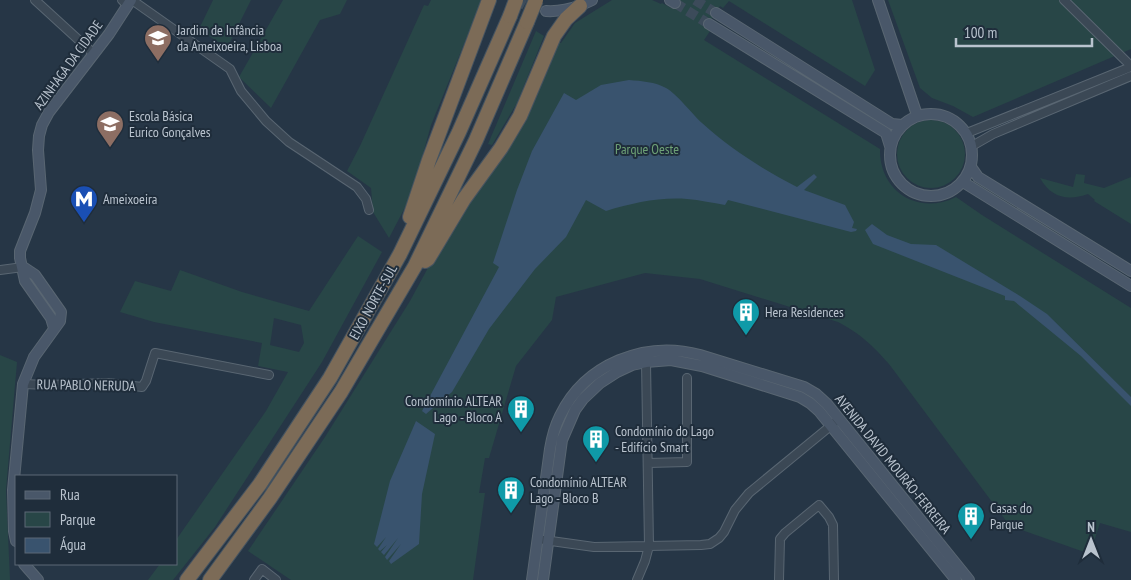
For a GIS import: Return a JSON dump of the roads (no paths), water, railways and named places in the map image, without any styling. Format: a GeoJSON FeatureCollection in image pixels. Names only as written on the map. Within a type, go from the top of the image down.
{"type":"FeatureCollection","features":[{"type":"Feature","properties":{"kind":"highway"},"geometry":{"type":"LineString","coordinates":[[394,265],[429,160],[489,0]]}},
{"type":"Feature","properties":{"kind":"highway","name":"EIXO NORTE-SUL"},"geometry":{"type":"LineString","coordinates":[[187,580],[260,484],[330,378],[394,265],[459,132],[516,0]]}},
{"type":"Feature","properties":{"kind":"highway","name":"EIXO NORTE-SUL"},"geometry":{"type":"LineString","coordinates":[[210,580],[270,498],[341,392],[415,266],[476,140],[536,0]]}},
{"type":"Feature","properties":{"kind":"highway"},"geometry":{"type":"LineString","coordinates":[[415,266],[428,259],[464,199],[501,148],[520,116],[554,36],[566,19],[586,3]]}},
{"type":"Feature","properties":{"kind":"street"},"geometry":{"type":"LineString","coordinates":[[35,0],[94,54]]}},
{"type":"Feature","properties":{"kind":"street"},"geometry":{"type":"LineString","coordinates":[[878,0],[917,115]]}},
{"type":"Feature","properties":{"kind":"street"},"geometry":{"type":"LineString","coordinates":[[967,133],[1131,66],[1064,0]]}},
{"type":"Feature","properties":{"kind":"street"},"geometry":{"type":"LineString","coordinates":[[128,1],[230,69],[241,91],[266,121],[289,142],[357,187],[366,199],[370,210]]}},
{"type":"Feature","properties":{"kind":"street","name":"AZINHAGA DA CIDADE"},"geometry":{"type":"LineString","coordinates":[[15,475],[23,384],[34,357],[55,322],[25,281],[20,251],[35,213],[41,190],[38,150],[39,136],[49,112],[94,54],[128,1]]}},
{"type":"Feature","properties":{"kind":"street"},"geometry":{"type":"LineString","coordinates":[[546,11],[566,10],[586,3]]}},
{"type":"Feature","properties":{"kind":"street"},"geometry":{"type":"LineString","coordinates":[[716,13],[892,124],[902,125]]}},
{"type":"Feature","properties":{"kind":"street"},"geometry":{"type":"LineString","coordinates":[[709,24],[886,133],[890,146],[891,165],[899,181],[913,192],[931,196],[949,193],[963,182],[971,167],[972,146],[967,133],[958,122],[945,115],[931,113],[917,115],[902,125],[890,146]]}},
{"type":"Feature","properties":{"kind":"street"},"geometry":{"type":"LineString","coordinates":[[972,146],[993,134],[1131,76]]}},
{"type":"Feature","properties":{"kind":"street"},"geometry":{"type":"LineString","coordinates":[[971,167],[978,176],[1131,271]]}},
{"type":"Feature","properties":{"kind":"street"},"geometry":{"type":"LineString","coordinates":[[963,182],[1131,286]]}},
{"type":"Feature","properties":{"kind":"street"},"geometry":{"type":"LineString","coordinates":[[0,270],[23,267]]}},
{"type":"Feature","properties":{"kind":"street","name":"AVENIDA DAVID MOURÃO-FERREIRA"},"geometry":{"type":"LineString","coordinates":[[543,580],[543,540],[550,449],[560,415],[579,388],[609,364],[626,357],[658,350],[686,351],[700,355],[804,387],[822,399],[969,580]]}},
{"type":"Feature","properties":{"kind":"street","name":"RUA PABLO NERUDA"},"geometry":{"type":"LineString","coordinates":[[23,384],[108,383],[142,387],[146,381],[155,353],[269,375]]}},
{"type":"Feature","properties":{"kind":"street","name":"AVENIDA DAVID MOURÃO-FERREIRA"},"geometry":{"type":"LineString","coordinates":[[532,580],[543,540],[562,440],[575,410],[583,399],[600,383],[617,372],[646,362],[671,360],[690,363],[800,397],[810,403],[819,411],[956,580]]}},
{"type":"Feature","properties":{"kind":"street"},"geometry":{"type":"LineString","coordinates":[[636,580],[645,561],[648,546],[646,362]]}},
{"type":"Feature","properties":{"kind":"street"},"geometry":{"type":"LineString","coordinates":[[648,463],[687,462],[687,378]]}},
{"type":"Feature","properties":{"kind":"street"},"geometry":{"type":"LineString","coordinates":[[543,540],[594,547],[700,546],[710,544],[724,532],[735,510],[749,493],[839,419]]}},
{"type":"Feature","properties":{"kind":"street","name":"AZINHAGA DA CIDADE"},"geometry":{"type":"LineString","coordinates":[[15,478],[15,536]]}},
{"type":"Feature","properties":{"kind":"street"},"geometry":{"type":"LineString","coordinates":[[779,580],[780,539],[818,505],[829,517],[833,525],[834,580]]}},
{"type":"Feature","properties":{"kind":"street"},"geometry":{"type":"LineString","coordinates":[[25,565],[38,580]]}},
{"type":"Feature","properties":{"kind":"street"},"geometry":{"type":"LineString","coordinates":[[254,580],[262,569],[276,580]]}},
{"type":"Feature","properties":{"kind":"water"},"geometry":{"type":"Polygon","coordinates":[[[629,80],[644,81],[666,88],[702,123],[724,141],[759,166],[797,187],[814,174],[817,177],[804,190],[845,205],[854,222],[852,228],[857,229],[856,231],[851,232],[728,200],[725,205],[687,199],[656,200],[606,211],[586,200],[566,237],[535,269],[489,329],[452,392],[426,414],[422,411],[499,267],[493,263],[517,190],[532,151],[564,93],[576,100],[601,85],[629,80]]]}},
{"type":"Feature","properties":{"kind":"water"},"geometry":{"type":"Polygon","coordinates":[[[872,224],[887,235],[911,244],[936,245],[1047,314],[1131,397],[1131,406],[1081,356],[1014,301],[1005,300],[1005,296],[873,244],[865,230],[872,224]]]}},
{"type":"Feature","properties":{"kind":"water"},"geometry":{"type":"Polygon","coordinates":[[[416,421],[435,434],[422,494],[419,544],[391,564],[389,561],[401,544],[387,560],[385,557],[398,538],[384,555],[381,552],[387,545],[380,551],[378,549],[386,537],[377,547],[374,544],[390,481],[416,421]]]}},
{"type":"Feature","properties":{"kind":"tunnel"},"geometry":{"type":"LineString","coordinates":[[516,0],[525,5],[546,11]]}},
{"type":"Feature","properties":{"kind":"tunnel"},"geometry":{"type":"LineString","coordinates":[[695,0],[716,13]]}},
{"type":"Feature","properties":{"kind":"tunnel"},"geometry":{"type":"LineString","coordinates":[[675,3],[709,24]]}},
{"type":"Feature","properties":{"kind":"place","name":"Jardim de Infância da Ameixoeira, Lisboa"},"geometry":{"type":"Point","coordinates":[158,62]}},
{"type":"Feature","properties":{"kind":"place","name":"Escola Básica Eurico Gonçalves"},"geometry":{"type":"Point","coordinates":[110,148]}},
{"type":"Feature","properties":{"kind":"place","name":"Ameixoeira"},"geometry":{"type":"Point","coordinates":[84,223]}},
{"type":"Feature","properties":{"kind":"place","name":"Hera Residences"},"geometry":{"type":"Point","coordinates":[746,336]}},
{"type":"Feature","properties":{"kind":"place","name":"Condomínio ALTEAR Lago - Bloco A"},"geometry":{"type":"Point","coordinates":[521,433]}},
{"type":"Feature","properties":{"kind":"place","name":"Condomínio do Lago - Edifício Smart"},"geometry":{"type":"Point","coordinates":[596,463]}},
{"type":"Feature","properties":{"kind":"place","name":"Condomínio ALTEAR Lago - Bloco B"},"geometry":{"type":"Point","coordinates":[511,514]}},
{"type":"Feature","properties":{"kind":"place","name":"Casas do Parque"},"geometry":{"type":"Point","coordinates":[971,540]}},
{"type":"Feature","properties":{"kind":"park label","name":"Parque Oeste"},"geometry":{"type":"Point","coordinates":[647,149]}}]}
